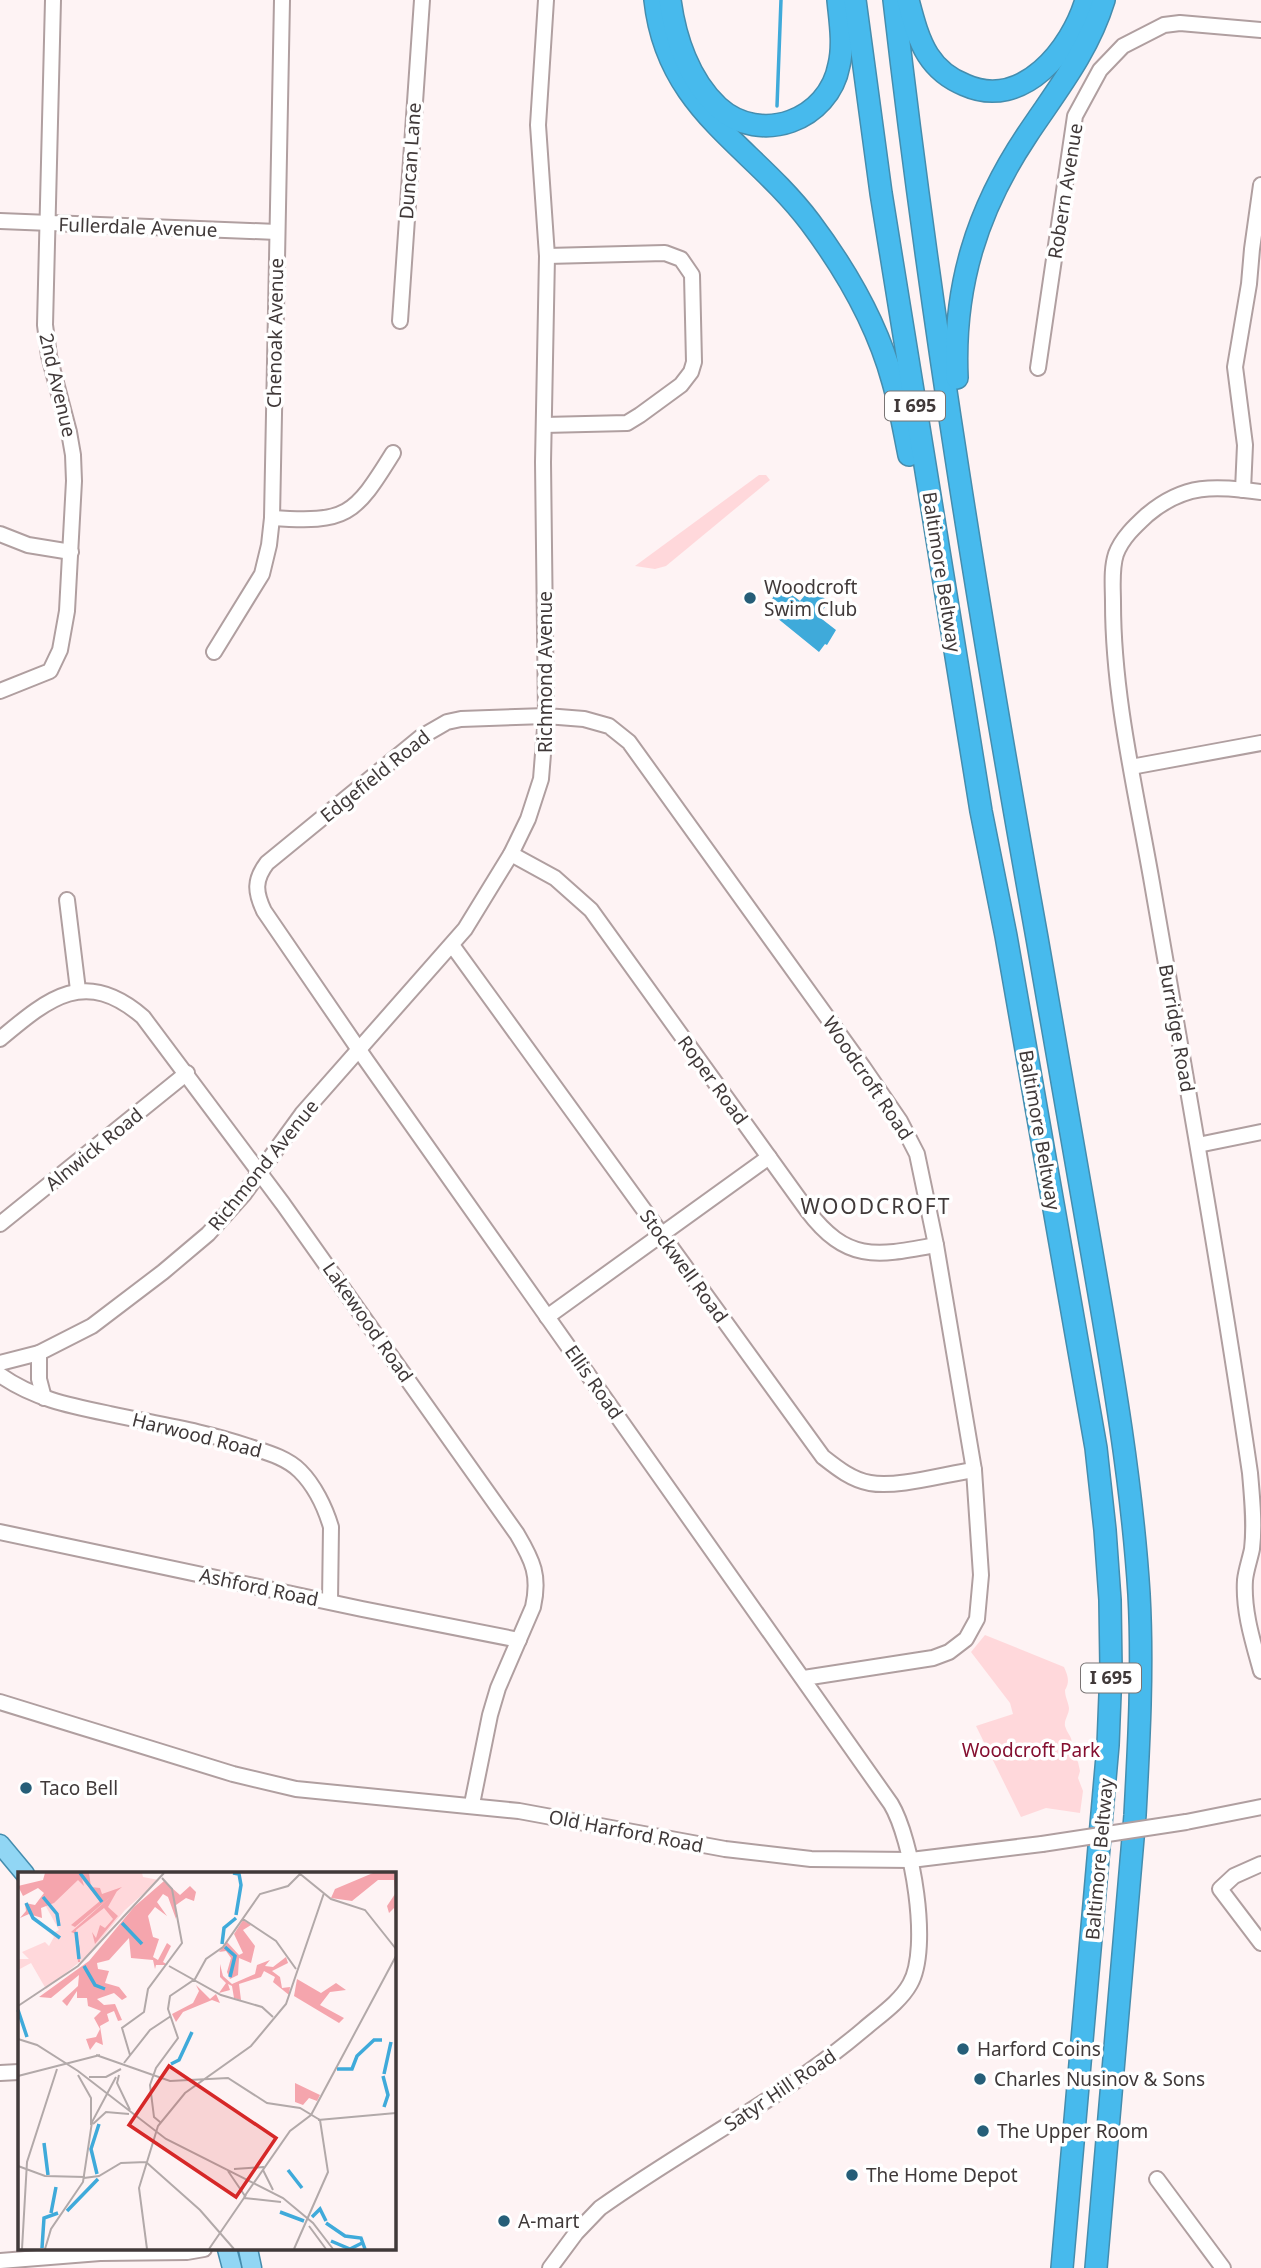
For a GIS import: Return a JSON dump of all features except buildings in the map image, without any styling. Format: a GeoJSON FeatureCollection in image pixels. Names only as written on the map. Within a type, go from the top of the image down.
{"type":"FeatureCollection","features":[{"type":"Feature","properties":{"kind":"highway"},"geometry":{"type":"LineString","coordinates":[[655,0],[663,41],[679,79],[704,113],[765,172],[808,219],[853,285],[876,333],[894,383],[981,811]]}},
{"type":"Feature","properties":{"kind":"highway"},"geometry":{"type":"LineString","coordinates":[[670,0],[678,39],[706,93],[716,105],[739,120],[751,124],[774,125],[804,116],[814,110],[828,93],[839,67],[841,51],[838,0]]}},
{"type":"Feature","properties":{"kind":"highway","name":"Baltimore Beltway"},"geometry":{"type":"LineString","coordinates":[[855,0],[883,207],[981,811],[1006,936],[1092,1421],[1105,1530],[1111,1669],[1103,1813],[1062,2268]]}},
{"type":"Feature","properties":{"kind":"highway","name":"Baltimore Beltway"},"geometry":{"type":"LineString","coordinates":[[894,0],[915,185],[963,504],[1124,1444],[1134,1528],[1139,1600],[1140,1721],[1135,1815],[1096,2268]]}},
{"type":"Feature","properties":{"kind":"highway"},"geometry":{"type":"LineString","coordinates":[[908,0],[923,44],[935,64],[946,75],[970,88],[997,90],[1020,85],[1054,59],[1077,23],[1086,0]]}},
{"type":"Feature","properties":{"kind":"highway"},"geometry":{"type":"LineString","coordinates":[[1020,843],[1024,823],[1024,799],[974,502],[957,379],[956,327],[970,252],[990,201],[1025,138],[1089,40],[1104,0]]}},
{"type":"Feature","properties":{"kind":"main road"},"geometry":{"type":"LineString","coordinates":[[0,1844],[6,1860],[22,1872]]}},
{"type":"Feature","properties":{"kind":"main road"},"geometry":{"type":"LineString","coordinates":[[227,2250],[232,2268]]}},
{"type":"Feature","properties":{"kind":"main road"},"geometry":{"type":"LineString","coordinates":[[247,2250],[252,2268]]}},
{"type":"Feature","properties":{"kind":"street","name":"2nd Avenue"},"geometry":{"type":"LineString","coordinates":[[0,691],[50,671],[57,657],[67,611],[73,455],[49,356],[45,325],[53,0]]}},
{"type":"Feature","properties":{"kind":"street","name":"Chenoak Avenue"},"geometry":{"type":"LineString","coordinates":[[214,652],[262,574],[272,518],[282,0]]}},
{"type":"Feature","properties":{"kind":"street","name":"Duncan Lane"},"geometry":{"type":"LineString","coordinates":[[400,321],[422,0]]}},
{"type":"Feature","properties":{"kind":"street","name":"Richmond Avenue"},"geometry":{"type":"LineString","coordinates":[[0,1363],[39,1353],[92,1326],[187,1253],[228,1213],[302,1114],[452,945],[479,909],[512,854],[528,819],[541,779],[547,716],[544,425],[547,256],[538,125],[546,0]]}},
{"type":"Feature","properties":{"kind":"street","name":"Robern Avenue"},"geometry":{"type":"LineString","coordinates":[[1038,369],[1075,117],[1100,70],[1123,46],[1164,25],[1180,23],[1261,30]]}},
{"type":"Feature","properties":{"kind":"street"},"geometry":{"type":"LineString","coordinates":[[1243,490],[1245,445],[1235,367],[1249,284],[1261,185]]}},
{"type":"Feature","properties":{"kind":"street","name":"Fullerdale Avenue"},"geometry":{"type":"LineString","coordinates":[[0,221],[277,232]]}},
{"type":"Feature","properties":{"kind":"street"},"geometry":{"type":"LineString","coordinates":[[544,425],[626,422],[681,386],[691,372],[694,362],[692,275],[677,256],[665,253],[547,256]]}},
{"type":"Feature","properties":{"kind":"street"},"geometry":{"type":"LineString","coordinates":[[272,518],[315,520],[335,518],[349,511],[369,491],[393,453]]}},
{"type":"Feature","properties":{"kind":"street","name":"Burridge Road"},"geometry":{"type":"LineString","coordinates":[[1261,492],[1193,489],[1167,500],[1136,525],[1117,552],[1113,569],[1114,656],[1198,1144],[1250,1473],[1255,1558],[1245,1580],[1248,1622],[1261,1671]]}},
{"type":"Feature","properties":{"kind":"street"},"geometry":{"type":"LineString","coordinates":[[0,534],[28,545],[71,552]]}},
{"type":"Feature","properties":{"kind":"street","name":"Edgefield Road"},"geometry":{"type":"LineString","coordinates":[[264,911],[257,896],[256,884],[267,863],[421,737],[447,722],[461,719],[547,716]]}},
{"type":"Feature","properties":{"kind":"street","name":"Woodcroft Road"},"geometry":{"type":"LineString","coordinates":[[547,716],[584,719],[609,726],[629,742],[793,967],[900,1121],[917,1154],[936,1245],[974,1470],[981,1575],[977,1619],[970,1634],[957,1647],[933,1658],[804,1678]]}},
{"type":"Feature","properties":{"kind":"street"},"geometry":{"type":"LineString","coordinates":[[1131,767],[1261,745],[1261,734]]}},
{"type":"Feature","properties":{"kind":"street","name":"Roper Road"},"geometry":{"type":"LineString","coordinates":[[512,854],[555,878],[591,910],[818,1226],[847,1246],[878,1255],[936,1245]]}},
{"type":"Feature","properties":{"kind":"street"},"geometry":{"type":"LineString","coordinates":[[0,1039],[53,999],[78,990],[67,900]]}},
{"type":"Feature","properties":{"kind":"street","name":"Ellis Road"},"geometry":{"type":"LineString","coordinates":[[264,911],[358,1050],[804,1678],[899,1817],[911,1860]]}},
{"type":"Feature","properties":{"kind":"street","name":"Stockwell Road"},"geometry":{"type":"LineString","coordinates":[[452,945],[823,1457],[838,1469],[870,1483],[887,1484],[974,1470]]}},
{"type":"Feature","properties":{"kind":"street","name":"Lakewood Road"},"geometry":{"type":"LineString","coordinates":[[78,990],[107,995],[132,1008],[151,1026],[455,1445],[528,1552],[537,1578],[536,1592],[519,1640],[508,1660],[490,1715],[472,1804]]}},
{"type":"Feature","properties":{"kind":"street","name":"Alnwick Road"},"geometry":{"type":"LineString","coordinates":[[0,1224],[187,1073]]}},
{"type":"Feature","properties":{"kind":"street"},"geometry":{"type":"LineString","coordinates":[[1198,1144],[1261,1132]]}},
{"type":"Feature","properties":{"kind":"street"},"geometry":{"type":"LineString","coordinates":[[547,1317],[769,1157]]}},
{"type":"Feature","properties":{"kind":"street"},"geometry":{"type":"LineString","coordinates":[[39,1353],[39,1379],[44,1398]]}},
{"type":"Feature","properties":{"kind":"street","name":"Harwood Road"},"geometry":{"type":"LineString","coordinates":[[0,1375],[15,1385],[63,1405],[230,1440],[279,1456],[300,1471],[328,1515],[331,1527],[330,1601]]}},
{"type":"Feature","properties":{"kind":"street","name":"Ashford Road"},"geometry":{"type":"LineString","coordinates":[[0,1532],[519,1640]]}},
{"type":"Feature","properties":{"kind":"street","name":"Old Harford Road"},"geometry":{"type":"LineString","coordinates":[[0,1702],[233,1774],[285,1786],[359,1797],[472,1804],[570,1819],[725,1849],[811,1859],[911,1860],[1042,1844],[1186,1822],[1261,1807]]}},
{"type":"Feature","properties":{"kind":"street","name":"Satyr Hill Road"},"geometry":{"type":"LineString","coordinates":[[550,2268],[568,2243],[600,2208],[802,2078],[845,2045],[906,1990],[915,1973],[919,1954],[911,1860]]}},
{"type":"Feature","properties":{"kind":"street"},"geometry":{"type":"LineString","coordinates":[[1261,1864],[1234,1875],[1220,1888],[1261,1942]]}},
{"type":"Feature","properties":{"kind":"street"},"geometry":{"type":"LineString","coordinates":[[0,2073],[18,2072]]}},
{"type":"Feature","properties":{"kind":"street"},"geometry":{"type":"LineString","coordinates":[[1157,2179],[1223,2268]]}},
{"type":"Feature","properties":{"kind":"street"},"geometry":{"type":"LineString","coordinates":[[0,2261],[100,2253],[198,2250]]}},
{"type":"Feature","properties":{"kind":"green space"},"geometry":{"type":"Polygon","coordinates":[[[759,475],[766,475],[770,480],[666,566],[655,569],[635,566],[759,475]]]}},
{"type":"Feature","properties":{"kind":"green space","name":"Woodcroft Park"},"geometry":{"type":"Polygon","coordinates":[[[985,1635],[1064,1667],[1068,1679],[1065,1695],[1069,1708],[1065,1726],[1071,1740],[1070,1749],[1080,1771],[1078,1778],[1083,1791],[1080,1813],[1046,1808],[1021,1817],[976,1726],[1013,1714],[1010,1703],[971,1652],[985,1635]]]}},
{"type":"Feature","properties":{"kind":"water"},"geometry":{"type":"Polygon","coordinates":[[[783,588],[800,601],[811,588],[829,602],[818,616],[836,630],[819,652],[766,609],[775,594],[783,588]]]}},
{"type":"Feature","properties":{"kind":"waterway"},"geometry":{"type":"LineString","coordinates":[[777,106],[781,0]]}},
{"type":"Feature","properties":{"kind":"place","name":"Woodcroft Swim Club"},"geometry":{"type":"Point","coordinates":[750,598]}},
{"type":"Feature","properties":{"kind":"place","name":"Taco Bell"},"geometry":{"type":"Point","coordinates":[26,1788]}},
{"type":"Feature","properties":{"kind":"place","name":"Harford Coins"},"geometry":{"type":"Point","coordinates":[963,2049]}},
{"type":"Feature","properties":{"kind":"place","name":"Charles Nusinov & Sons"},"geometry":{"type":"Point","coordinates":[980,2079]}},
{"type":"Feature","properties":{"kind":"place","name":"The Upper Room"},"geometry":{"type":"Point","coordinates":[983,2131]}},
{"type":"Feature","properties":{"kind":"place","name":"The Home Depot"},"geometry":{"type":"Point","coordinates":[852,2175]}},
{"type":"Feature","properties":{"kind":"place","name":"A-mart"},"geometry":{"type":"Point","coordinates":[504,2221]}},
{"type":"Feature","properties":{"kind":"district","name":"WOODCROFT"},"geometry":{"type":"Point","coordinates":[876,1207]}}]}
